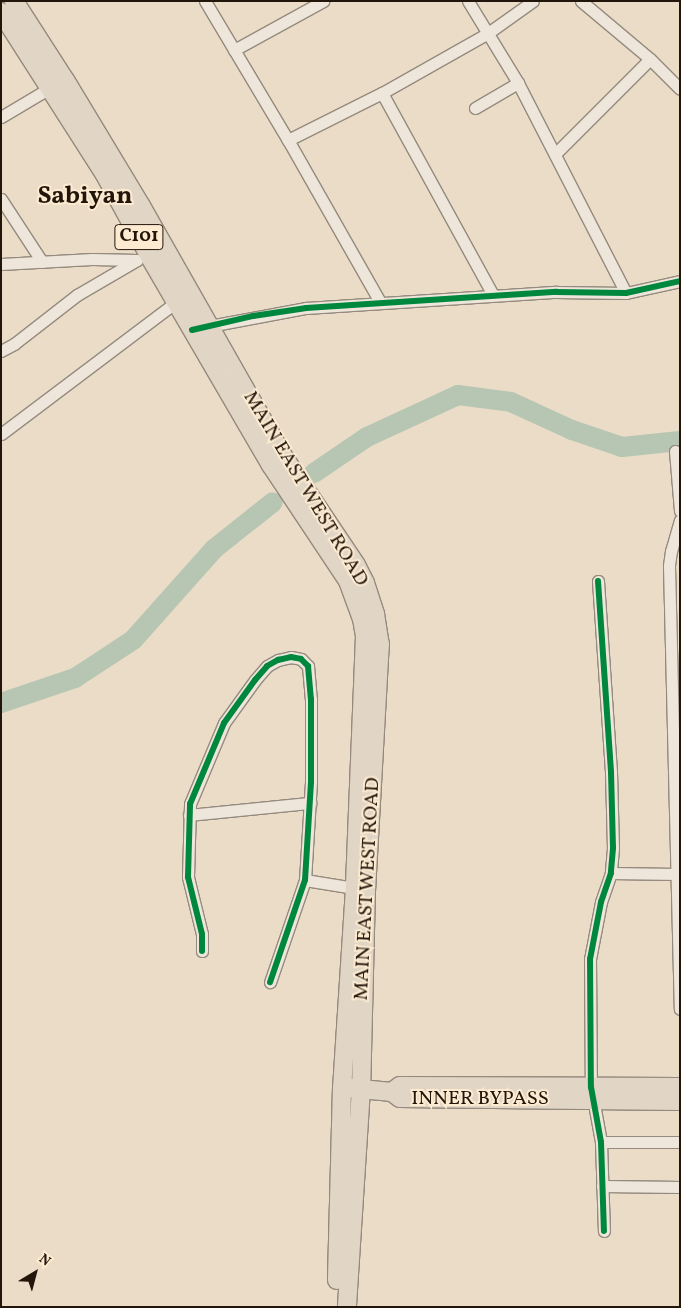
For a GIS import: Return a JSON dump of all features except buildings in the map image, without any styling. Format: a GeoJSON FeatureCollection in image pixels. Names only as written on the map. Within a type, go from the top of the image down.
{"type":"FeatureCollection","features":[{"type":"Feature","properties":{"kind":"main road","name":"MAIN EAST WEST ROAD"},"geometry":{"type":"LineString","coordinates":[[14,1],[65,80],[141,206],[200,328],[277,461],[335,546],[365,583],[375,614],[380,644],[372,658],[356,967],[342,1087],[336,1307]]}},
{"type":"Feature","properties":{"kind":"main road","name":"MAIN EAST WEST ROAD"},"geometry":{"type":"LineString","coordinates":[[1,12],[104,172],[144,259],[176,302],[200,328]]}},
{"type":"Feature","properties":{"kind":"main road","name":"MAIN EAST WEST ROAD"},"geometry":{"type":"LineString","coordinates":[[347,1307],[361,1089],[356,967]]}},
{"type":"Feature","properties":{"kind":"main road","name":"INNER BYPASS"},"geometry":{"type":"LineString","coordinates":[[342,1087],[392,1092],[400,1098],[592,1093],[680,1087]]}},
{"type":"Feature","properties":{"kind":"main road","name":"INNER BYPASS"},"geometry":{"type":"LineString","coordinates":[[592,1093],[680,1101]]}},
{"type":"Feature","properties":{"kind":"street"},"geometry":{"type":"LineString","coordinates":[[205,1],[288,140],[380,302]]}},
{"type":"Feature","properties":{"kind":"street"},"geometry":{"type":"LineString","coordinates":[[234,50],[323,1]]}},
{"type":"Feature","properties":{"kind":"street"},"geometry":{"type":"LineString","coordinates":[[468,1],[518,83],[626,293]]}},
{"type":"Feature","properties":{"kind":"street"},"geometry":{"type":"LineString","coordinates":[[288,140],[382,93],[488,33],[533,1]]}},
{"type":"Feature","properties":{"kind":"street"},"geometry":{"type":"LineString","coordinates":[[581,1],[650,59],[680,89]]}},
{"type":"Feature","properties":{"kind":"street"},"geometry":{"type":"LineString","coordinates":[[555,154],[650,59]]}},
{"type":"Feature","properties":{"kind":"street"},"geometry":{"type":"LineString","coordinates":[[1,117],[65,80]]}},
{"type":"Feature","properties":{"kind":"street"},"geometry":{"type":"LineString","coordinates":[[475,108],[518,83]]}},
{"type":"Feature","properties":{"kind":"street"},"geometry":{"type":"LineString","coordinates":[[382,93],[493,295]]}},
{"type":"Feature","properties":{"kind":"street"},"geometry":{"type":"LineString","coordinates":[[1,199],[42,262]]}},
{"type":"Feature","properties":{"kind":"street"},"geometry":{"type":"LineString","coordinates":[[1,264],[144,259]]}},
{"type":"Feature","properties":{"kind":"street"},"geometry":{"type":"LineString","coordinates":[[1,351],[14,344],[77,295],[144,259]]}},
{"type":"Feature","properties":{"kind":"street"},"geometry":{"type":"LineString","coordinates":[[200,328],[306,308],[556,292],[626,293],[680,281]]}},
{"type":"Feature","properties":{"kind":"street"},"geometry":{"type":"LineString","coordinates":[[1,434],[176,302]]}},
{"type":"Feature","properties":{"kind":"street"},"geometry":{"type":"LineString","coordinates":[[675,452],[680,511]]}},
{"type":"Feature","properties":{"kind":"street"},"geometry":{"type":"LineString","coordinates":[[680,520],[671,551],[669,566],[678,866],[680,1010]]}},
{"type":"Feature","properties":{"kind":"street"},"geometry":{"type":"LineString","coordinates":[[598,581],[611,772],[613,848],[611,873],[601,902],[590,959],[592,1093],[601,1142],[604,1231]]}},
{"type":"Feature","properties":{"kind":"street"},"geometry":{"type":"LineString","coordinates":[[202,951],[202,934],[188,877],[190,804],[224,723],[267,666],[291,656],[301,659],[308,666],[310,699],[310,803],[305,880],[270,982]]}},
{"type":"Feature","properties":{"kind":"street"},"geometry":{"type":"LineString","coordinates":[[189,815],[310,803]]}},
{"type":"Feature","properties":{"kind":"street"},"geometry":{"type":"LineString","coordinates":[[611,873],[678,866]]}},
{"type":"Feature","properties":{"kind":"street"},"geometry":{"type":"LineString","coordinates":[[305,880],[360,889]]}},
{"type":"Feature","properties":{"kind":"street"},"geometry":{"type":"LineString","coordinates":[[601,1142],[680,1142]]}},
{"type":"Feature","properties":{"kind":"street"},"geometry":{"type":"LineString","coordinates":[[602,1186],[680,1188]]}},
{"type":"Feature","properties":{"kind":"waterway"},"geometry":{"type":"LineString","coordinates":[[314,473],[367,437],[458,395],[511,402],[572,430],[622,447],[680,441]]}},
{"type":"Feature","properties":{"kind":"waterway"},"geometry":{"type":"LineString","coordinates":[[1,703],[75,678],[133,640],[214,549],[273,502]]}},
{"type":"Feature","properties":{"kind":"cycle path"},"geometry":{"type":"LineString","coordinates":[[192,330],[253,316],[306,308],[556,292],[626,293],[680,281]]}},
{"type":"Feature","properties":{"kind":"cycle path"},"geometry":{"type":"LineString","coordinates":[[598,581],[611,772],[613,848],[611,873],[601,902],[590,959],[591,1087],[601,1142],[604,1231]]}},
{"type":"Feature","properties":{"kind":"cycle path"},"geometry":{"type":"LineString","coordinates":[[202,951],[202,934],[188,877],[190,804],[224,723],[255,680],[267,666],[278,660],[291,657],[301,659],[308,666],[311,699],[311,782],[305,880],[270,982]]}},
{"type":"Feature","properties":{"kind":"district","name":"Sabiyan"},"geometry":{"type":"Point","coordinates":[85,197]}}]}
